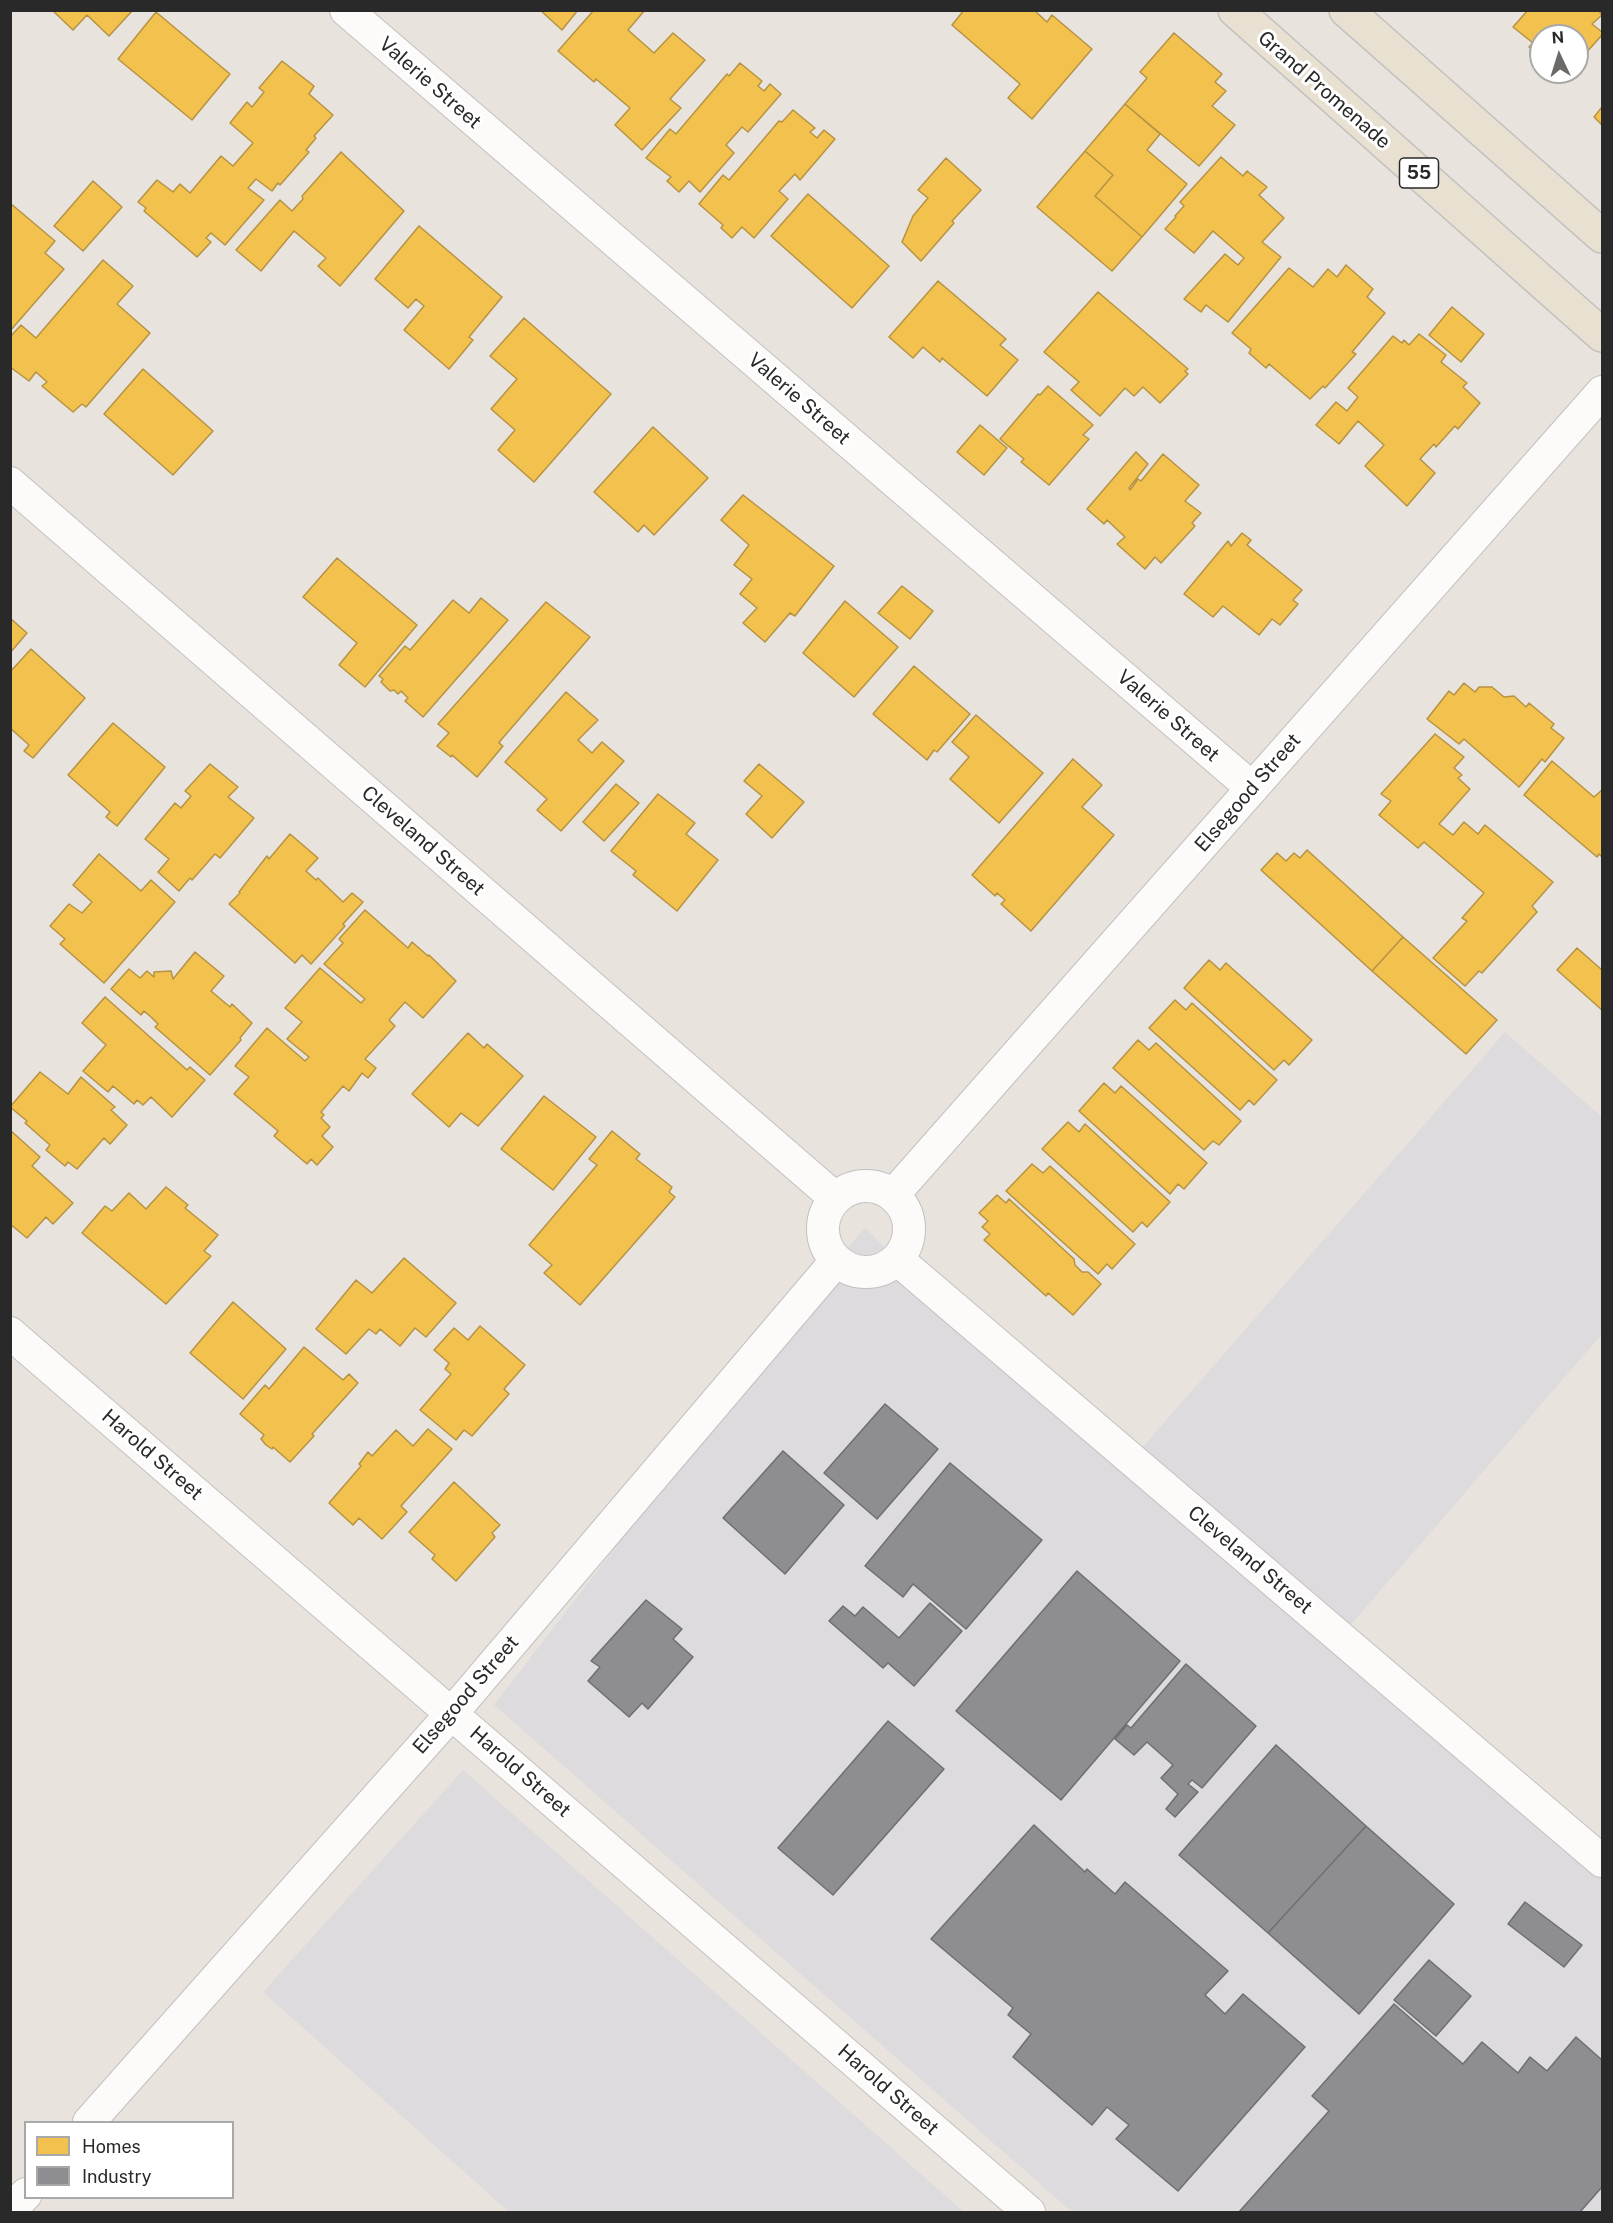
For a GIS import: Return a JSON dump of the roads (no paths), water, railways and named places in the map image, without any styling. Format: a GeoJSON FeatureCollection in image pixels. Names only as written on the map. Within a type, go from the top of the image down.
{"type":"FeatureCollection","features":[{"type":"Feature","properties":{"kind":"main road","name":"Grand Promenade"},"geometry":{"type":"LineString","coordinates":[[1235,10],[1602,335]]}},
{"type":"Feature","properties":{"kind":"main road"},"geometry":{"type":"LineString","coordinates":[[1346,10],[1602,236]]}},
{"type":"Feature","properties":{"kind":"street","name":"Valerie Street"},"geometry":{"type":"LineString","coordinates":[[346,10],[1252,788]]}},
{"type":"Feature","properties":{"kind":"street","name":"Elsegood Street"},"geometry":{"type":"LineString","coordinates":[[893,1195],[1602,392]]}},
{"type":"Feature","properties":{"kind":"street","name":"Cleveland Street"},"geometry":{"type":"LineString","coordinates":[[10,483],[835,1198]]}},
{"type":"Feature","properties":{"kind":"street"},"geometry":{"type":"LineString","coordinates":[[864,1185],[879,1188],[893,1195],[905,1209],[910,1226],[908,1244],[898,1260],[884,1269],[867,1273],[851,1270],[836,1261],[826,1247],[822,1230],[826,1213],[835,1198],[848,1189],[864,1185]]}},
{"type":"Feature","properties":{"kind":"street","name":"Cleveland Street"},"geometry":{"type":"LineString","coordinates":[[898,1260],[1602,1861]]}},
{"type":"Feature","properties":{"kind":"street","name":"Elsegood Street"},"geometry":{"type":"LineString","coordinates":[[90,2121],[452,1713],[836,1261]]}},
{"type":"Feature","properties":{"kind":"street","name":"Harold Street"},"geometry":{"type":"LineString","coordinates":[[10,1333],[1029,2212]]}},
{"type":"Feature","properties":{"kind":"street"},"geometry":{"type":"LineString","coordinates":[[10,2211],[24,2196]]}}]}
